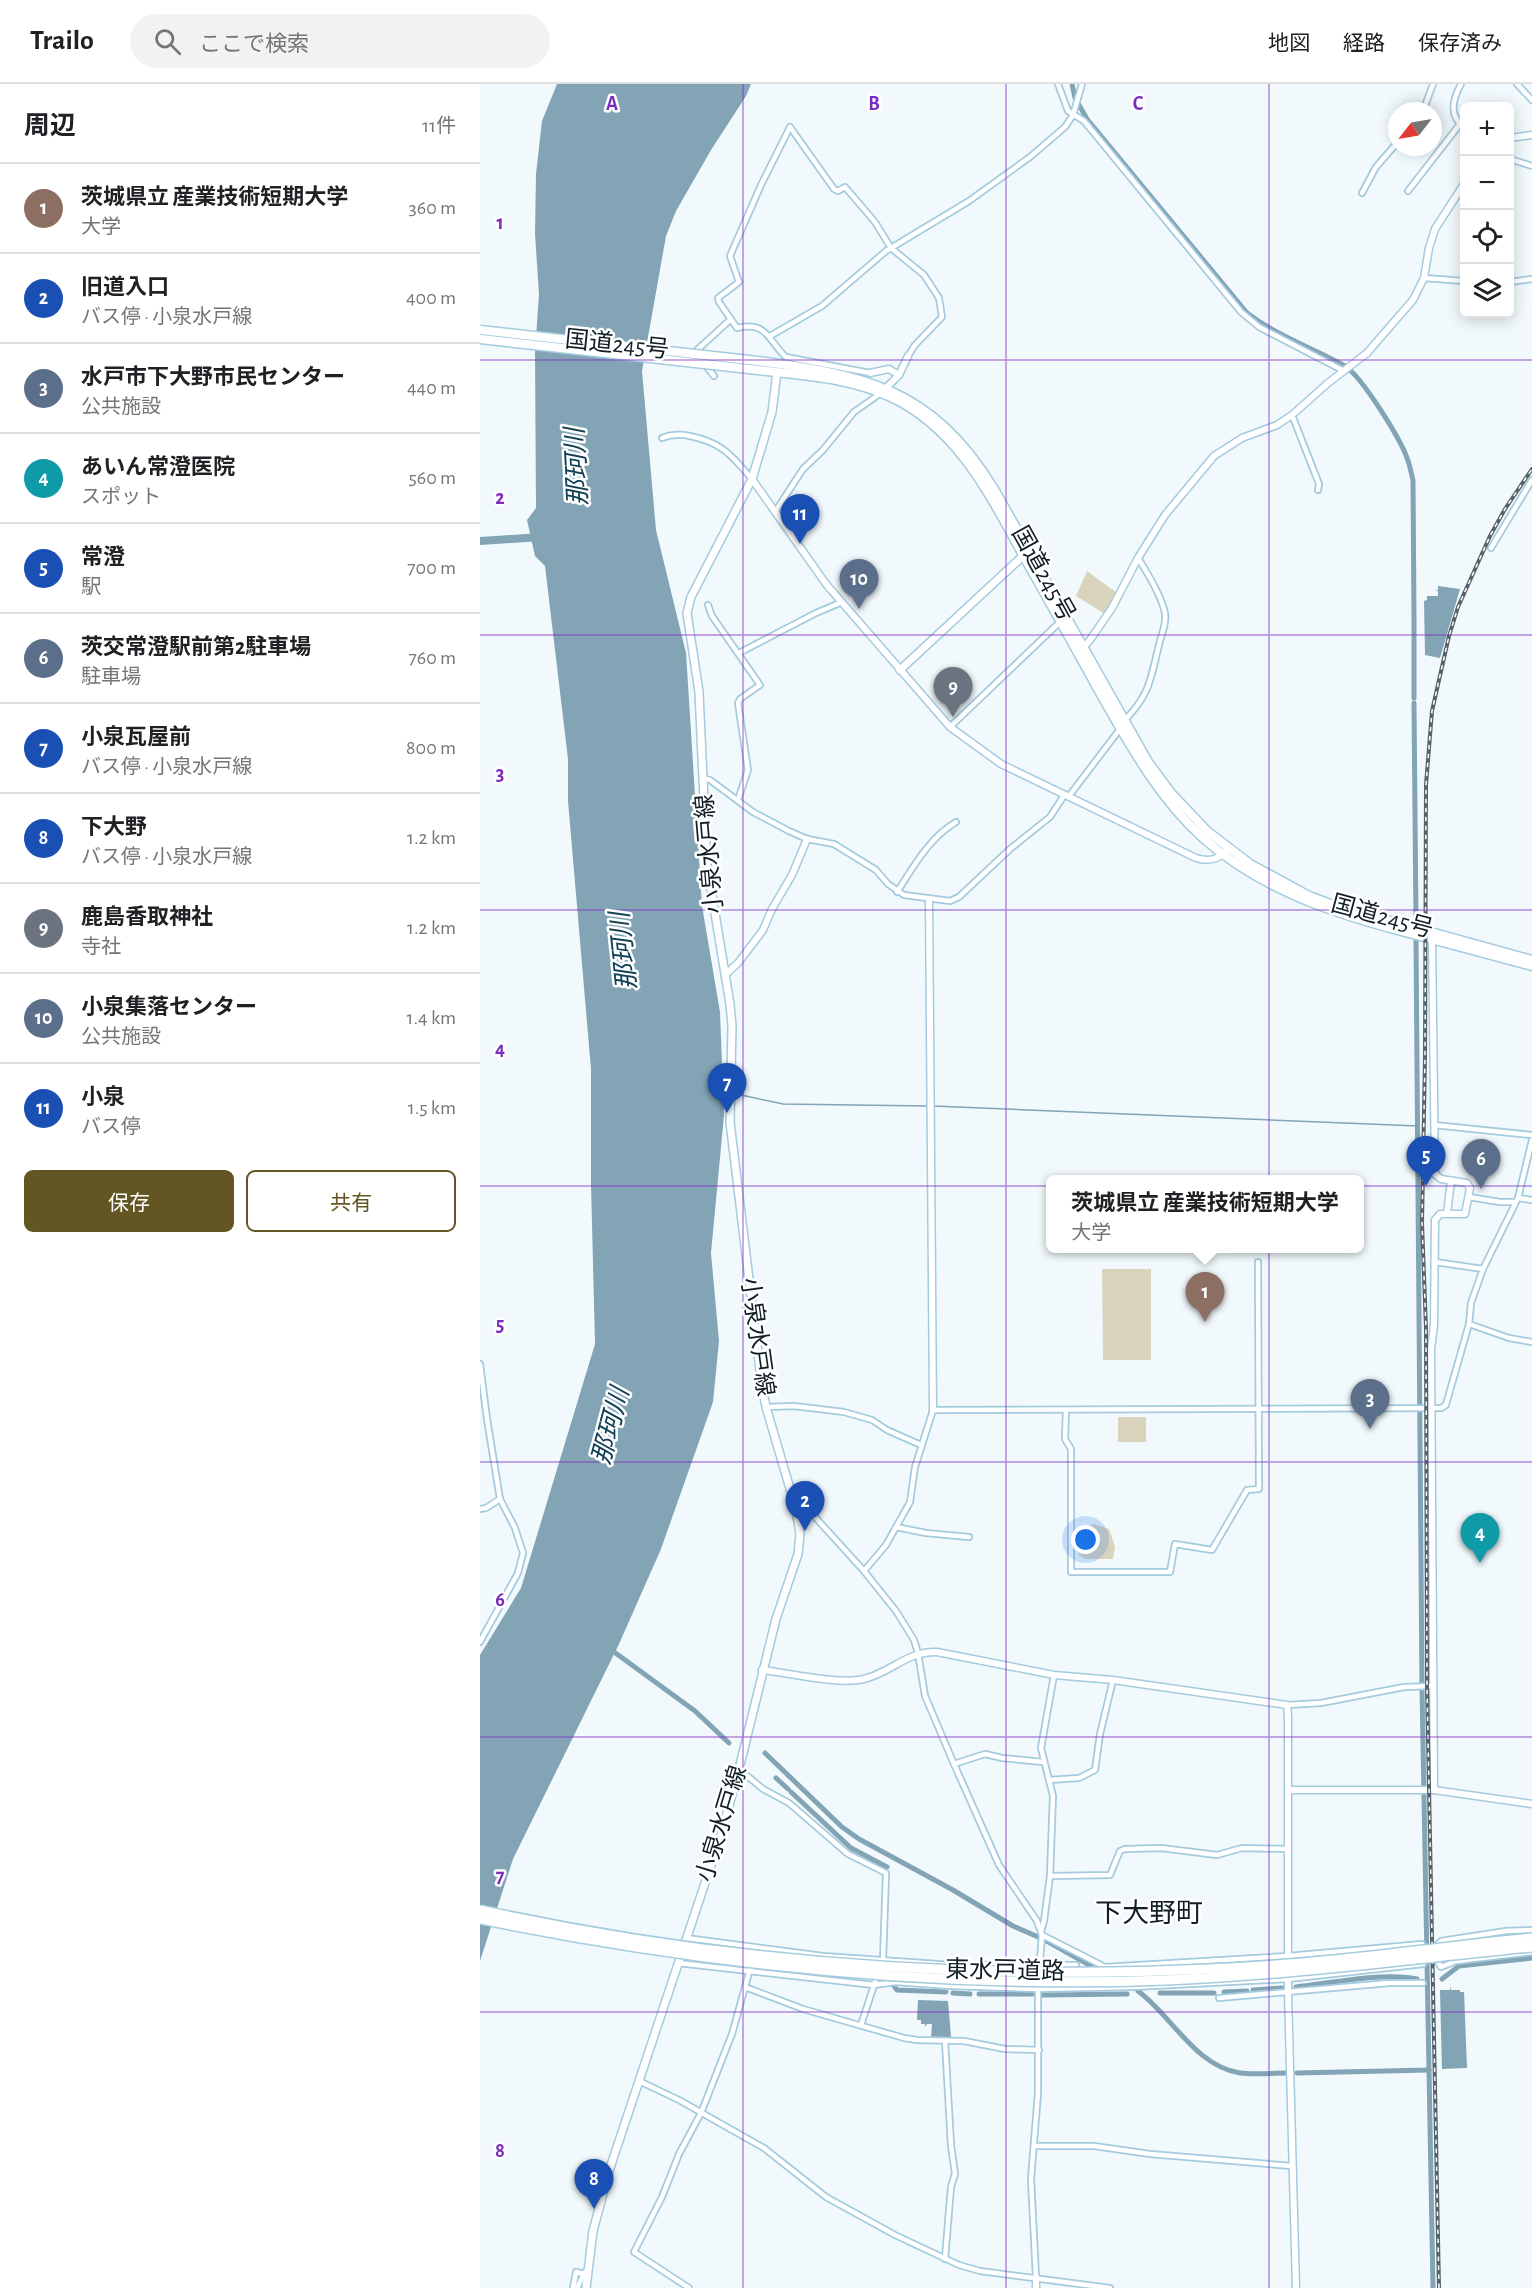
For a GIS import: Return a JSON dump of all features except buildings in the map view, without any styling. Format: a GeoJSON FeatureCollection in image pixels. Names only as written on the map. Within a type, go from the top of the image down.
{"type":"FeatureCollection","features":[{"type":"Feature","properties":{"kind":"highway","name":"国道245号"},"geometry":{"type":"LineString","coordinates":[[480,330],[749,365],[777,372],[835,379],[884,390]]}},
{"type":"Feature","properties":{"kind":"highway","name":"国道245号"},"geometry":{"type":"LineString","coordinates":[[480,339],[824,370],[856,377],[921,407],[948,428],[964,445],[989,480],[1060,621],[1081,650]]}},
{"type":"Feature","properties":{"kind":"highway","name":"国道245号"},"geometry":{"type":"LineString","coordinates":[[1026,553],[1123,724],[1148,762],[1164,785],[1226,852],[1309,896],[1333,905],[1532,966]]}},
{"type":"Feature","properties":{"kind":"highway","name":"国道245号"},"geometry":{"type":"LineString","coordinates":[[1432,935],[1532,960]]}},
{"type":"Feature","properties":{"kind":"highway","name":"東水戸道路"},"geometry":{"type":"LineString","coordinates":[[480,1910],[597,1934],[690,1948],[815,1962],[974,1971],[1151,1972],[1234,1968],[1349,1959],[1532,1938]]}},
{"type":"Feature","properties":{"kind":"highway","name":"東水戸道路"},"geometry":{"type":"LineString","coordinates":[[480,1918],[596,1942],[701,1958],[814,1970],[974,1980],[1152,1980],[1234,1976],[1351,1967],[1532,1947]]}},
{"type":"Feature","properties":{"kind":"main road","name":"小泉水戸線"},"geometry":{"type":"LineString","coordinates":[[586,2288],[586,2270],[600,2204],[721,1835],[762,1670],[798,1554],[799,1522],[794,1498],[766,1407],[730,1131],[732,1026],[707,865],[698,684],[687,609],[752,479],[772,412],[777,372]]}},
{"type":"Feature","properties":{"kind":"main road"},"geometry":{"type":"LineString","coordinates":[[900,670],[1026,553]]}},
{"type":"Feature","properties":{"kind":"street"},"geometry":{"type":"LineString","coordinates":[[1058,84],[1068,111],[1084,121],[1241,312],[1259,327],[1347,370]]}},
{"type":"Feature","properties":{"kind":"street"},"geometry":{"type":"LineString","coordinates":[[770,336],[822,306],[891,248],[969,201],[1005,176],[1065,127],[1073,115],[1082,84]]}},
{"type":"Feature","properties":{"kind":"street"},"geometry":{"type":"LineString","coordinates":[[1426,102],[1433,84]]}},
{"type":"Feature","properties":{"kind":"street"},"geometry":{"type":"LineString","coordinates":[[1460,124],[1455,118],[1454,106],[1461,84]]}},
{"type":"Feature","properties":{"kind":"street"},"geometry":{"type":"LineString","coordinates":[[1517,84],[1532,100]]}},
{"type":"Feature","properties":{"kind":"street"},"geometry":{"type":"LineString","coordinates":[[775,512],[803,470],[823,450],[854,412],[884,390],[899,375],[915,345],[942,317],[941,304],[936,292],[924,275],[891,248],[875,222],[845,186],[838,190],[834,189],[790,127],[761,185],[730,256],[739,282],[718,298],[737,328],[752,327],[763,331],[770,336],[786,357],[870,374],[889,369],[899,375]]}},
{"type":"Feature","properties":{"kind":"street"},"geometry":{"type":"LineString","coordinates":[[1408,191],[1460,128]]}},
{"type":"Feature","properties":{"kind":"street"},"geometry":{"type":"LineString","coordinates":[[1514,137],[1532,135]]}},
{"type":"Feature","properties":{"kind":"street"},"geometry":{"type":"LineString","coordinates":[[1362,193],[1376,167],[1388,153]]}},
{"type":"Feature","properties":{"kind":"street"},"geometry":{"type":"LineString","coordinates":[[1514,161],[1532,166]]}},
{"type":"Feature","properties":{"kind":"street"},"geometry":{"type":"LineString","coordinates":[[1081,650],[1112,608],[1138,558],[1171,506],[1214,456],[1242,438],[1277,425],[1292,415],[1367,353],[1413,300],[1424,278],[1435,229],[1460,190]]}},
{"type":"Feature","properties":{"kind":"street"},"geometry":{"type":"LineString","coordinates":[[1424,278],[1460,281]]}},
{"type":"Feature","properties":{"kind":"street"},"geometry":{"type":"LineString","coordinates":[[1514,281],[1532,279]]}},
{"type":"Feature","properties":{"kind":"street"},"geometry":{"type":"LineString","coordinates":[[714,376],[698,356],[697,350],[730,319]]}},
{"type":"Feature","properties":{"kind":"street"},"geometry":{"type":"LineString","coordinates":[[1292,415],[1318,484],[1318,490]]}},
{"type":"Feature","properties":{"kind":"street"},"geometry":{"type":"LineString","coordinates":[[662,438],[681,434],[710,440],[742,465],[813,567],[950,727],[1001,764],[1196,858],[1209,861],[1226,852]]}},
{"type":"Feature","properties":{"kind":"street"},"geometry":{"type":"LineString","coordinates":[[1491,548],[1532,480]]}},
{"type":"Feature","properties":{"kind":"street"},"geometry":{"type":"LineString","coordinates":[[703,778],[710,780],[753,812],[807,839],[834,844],[876,870],[897,892],[950,901],[959,897],[1010,849],[1050,816],[1149,688],[1166,625],[1165,613],[1138,558]]}},
{"type":"Feature","properties":{"kind":"street"},"geometry":{"type":"LineString","coordinates":[[739,653],[842,602]]}},
{"type":"Feature","properties":{"kind":"street"},"geometry":{"type":"LineString","coordinates":[[708,605],[712,616],[760,685],[740,699],[738,704],[748,770],[738,800]]}},
{"type":"Feature","properties":{"kind":"street"},"geometry":{"type":"LineString","coordinates":[[950,727],[1060,621]]}},
{"type":"Feature","properties":{"kind":"street"},"geometry":{"type":"LineString","coordinates":[[897,892],[925,850],[942,831],[957,822]]}},
{"type":"Feature","properties":{"kind":"street"},"geometry":{"type":"LineString","coordinates":[[725,975],[738,963],[763,930],[792,875],[807,839]]}},
{"type":"Feature","properties":{"kind":"street"},"geometry":{"type":"LineString","coordinates":[[864,1571],[886,1545],[910,1502],[911,1485],[921,1445],[933,1410],[930,899]]}},
{"type":"Feature","properties":{"kind":"street"},"geometry":{"type":"LineString","coordinates":[[1428,1790],[1426,1685],[1435,1220],[1440,1214],[1465,1214],[1470,1188],[1467,1183],[1441,1179],[1435,1174],[1432,935]]}},
{"type":"Feature","properties":{"kind":"street"},"geometry":{"type":"LineString","coordinates":[[1434,1125],[1532,1135]]}},
{"type":"Feature","properties":{"kind":"street"},"geometry":{"type":"LineString","coordinates":[[933,1410],[1441,1408],[1446,1405],[1469,1324],[1471,1303],[1484,1269],[1517,1200],[1532,1141]]}},
{"type":"Feature","properties":{"kind":"street"},"geometry":{"type":"LineString","coordinates":[[1447,1213],[1451,1181]]}},
{"type":"Feature","properties":{"kind":"street"},"geometry":{"type":"LineString","coordinates":[[1469,1197],[1500,1202],[1532,1200]]}},
{"type":"Feature","properties":{"kind":"street"},"geometry":{"type":"LineString","coordinates":[[1066,1410],[1065,1440],[1071,1449],[1071,1572],[1170,1572],[1175,1544],[1212,1550],[1247,1490],[1259,1490],[1258,1262]]}},
{"type":"Feature","properties":{"kind":"street"},"geometry":{"type":"LineString","coordinates":[[1435,1262],[1484,1269]]}},
{"type":"Feature","properties":{"kind":"street"},"geometry":{"type":"LineString","coordinates":[[1469,1324],[1509,1338],[1532,1342]]}},
{"type":"Feature","properties":{"kind":"street"},"geometry":{"type":"LineString","coordinates":[[480,1364],[500,1498],[524,1553],[518,1573],[480,1642]]}},
{"type":"Feature","properties":{"kind":"street"},"geometry":{"type":"LineString","coordinates":[[766,1407],[794,1406],[844,1412],[872,1420],[887,1430],[921,1445]]}},
{"type":"Feature","properties":{"kind":"street"},"geometry":{"type":"LineString","coordinates":[[480,1509],[486,1508],[500,1498]]}},
{"type":"Feature","properties":{"kind":"street"},"geometry":{"type":"LineString","coordinates":[[794,1498],[805,1506],[864,1571],[896,1611],[914,1640],[925,1696],[954,1764],[999,1865],[1037,1921],[1042,1936],[1105,1966],[1288,1956],[1422,1944]]}},
{"type":"Feature","properties":{"kind":"street"},"geometry":{"type":"LineString","coordinates":[[896,1527],[926,1533],[969,1537]]}},
{"type":"Feature","properties":{"kind":"street"},"geometry":{"type":"LineString","coordinates":[[762,1670],[853,1680],[872,1676],[918,1653],[937,1652],[1054,1676],[1113,1680],[1287,1705],[1344,1700],[1426,1685]]}},
{"type":"Feature","properties":{"kind":"street"},"geometry":{"type":"LineString","coordinates":[[1036,2288],[1031,2198],[1039,2050],[1038,1989],[1050,1876],[1053,1796],[1043,1762],[1041,1738],[1054,1676]]}},
{"type":"Feature","properties":{"kind":"street"},"geometry":{"type":"LineString","coordinates":[[1049,1780],[1079,1778],[1095,1770],[1100,1734],[1113,1680]]}},
{"type":"Feature","properties":{"kind":"street"},"geometry":{"type":"LineString","coordinates":[[1287,1705],[1288,1993],[1296,2288]]}},
{"type":"Feature","properties":{"kind":"street"},"geometry":{"type":"LineString","coordinates":[[954,1764],[985,1754],[1043,1762]]}},
{"type":"Feature","properties":{"kind":"street"},"geometry":{"type":"LineString","coordinates":[[739,1769],[763,1789],[789,1803],[848,1854],[886,1874],[883,1960],[861,2025]]}},
{"type":"Feature","properties":{"kind":"street"},"geometry":{"type":"LineString","coordinates":[[1288,1790],[1428,1790],[1532,1804]]}},
{"type":"Feature","properties":{"kind":"street"},"geometry":{"type":"LineString","coordinates":[[1050,1876],[1110,1875],[1120,1851],[1125,1848],[1161,1848],[1217,1855],[1242,1848],[1288,1849]]}},
{"type":"Feature","properties":{"kind":"street"},"geometry":{"type":"LineString","coordinates":[[1532,1930],[1506,1931],[1441,1941],[1438,1944],[1438,1962],[1441,1967],[1456,1961],[1532,1952]]}},
{"type":"Feature","properties":{"kind":"street"},"geometry":{"type":"LineString","coordinates":[[686,1938],[824,1956],[952,1965],[1076,1965],[1076,1988]]}},
{"type":"Feature","properties":{"kind":"street"},"geometry":{"type":"LineString","coordinates":[[689,2288],[634,2252],[662,2197],[679,2154],[701,2114],[729,2042],[749,1970],[759,1949]]}},
{"type":"Feature","properties":{"kind":"street"},"geometry":{"type":"LineString","coordinates":[[678,1963],[874,1985],[896,1982],[1038,1989],[1147,1987],[1288,1978],[1423,1964]]}},
{"type":"Feature","properties":{"kind":"street"},"geometry":{"type":"LineString","coordinates":[[1144,1965],[1147,1987]]}},
{"type":"Feature","properties":{"kind":"street"},"geometry":{"type":"LineString","coordinates":[[1219,1998],[1389,1983],[1423,1983]]}},
{"type":"Feature","properties":{"kind":"street"},"geometry":{"type":"LineString","coordinates":[[745,1987],[803,2009],[917,2040],[964,2041],[1005,2049],[1039,2050]]}},
{"type":"Feature","properties":{"kind":"street"},"geometry":{"type":"LineString","coordinates":[[945,2041],[951,2145],[955,2174],[951,2187],[945,2259]]}},
{"type":"Feature","properties":{"kind":"street"},"geometry":{"type":"LineString","coordinates":[[639,2081],[764,2148],[826,2197],[895,2235],[945,2259],[980,2271],[1110,2288]]}},
{"type":"Feature","properties":{"kind":"street"},"geometry":{"type":"LineString","coordinates":[[1035,2146],[1094,2146],[1150,2154],[1292,2166]]}},
{"type":"Feature","properties":{"kind":"street"},"geometry":{"type":"LineString","coordinates":[[575,2288],[586,2270]]}},
{"type":"Feature","properties":{"kind":"shaded area"},"geometry":{"type":"Polygon","coordinates":[[[1087,571],[1117,593],[1105,614],[1076,596],[1087,571]]]}},
{"type":"Feature","properties":{"kind":"shaded area"},"geometry":{"type":"Polygon","coordinates":[[[1102,1269],[1151,1269],[1151,1360],[1103,1360],[1102,1269]]]}},
{"type":"Feature","properties":{"kind":"shaded area"},"geometry":{"type":"Polygon","coordinates":[[[1118,1417],[1146,1417],[1146,1442],[1118,1442],[1118,1417]]]}},
{"type":"Feature","properties":{"kind":"shaded area"},"geometry":{"type":"Polygon","coordinates":[[[1094,1524],[1109,1529],[1115,1547],[1113,1559],[1085,1559],[1079,1555],[1080,1527],[1094,1524]]]}},
{"type":"Feature","properties":{"kind":"water","name":"那珂川"},"geometry":{"type":"Polygon","coordinates":[[[557,84],[751,84],[676,211],[666,236],[642,371],[656,530],[686,653],[702,906],[720,1012],[724,1115],[711,1253],[719,1341],[713,1402],[661,1549],[619,1644],[513,1859],[480,1961],[480,1655],[521,1588],[595,1344],[591,1069],[568,801],[568,759],[545,566],[535,556],[527,520],[536,508],[535,351],[539,294],[535,234],[536,174],[542,121],[557,84]]]}},
{"type":"Feature","properties":{"kind":"water"},"geometry":{"type":"Polygon","coordinates":[[[1438,586],[1460,589],[1440,658],[1425,655],[1424,601],[1427,600],[1427,596],[1438,596],[1438,591],[1435,590],[1438,590],[1438,586]]]}},
{"type":"Feature","properties":{"kind":"water"},"geometry":{"type":"Polygon","coordinates":[[[1451,1986],[1451,1990],[1464,1992],[1467,2068],[1442,2069],[1440,1990],[1450,1990],[1451,1986]]]}},
{"type":"Feature","properties":{"kind":"water"},"geometry":{"type":"Polygon","coordinates":[[[918,2000],[948,2001],[951,2037],[931,2037],[932,2024],[927,2024],[925,2027],[925,2024],[921,2024],[921,2020],[917,2020],[918,2000]]]}},
{"type":"Feature","properties":{"kind":"waterway"},"geometry":{"type":"LineString","coordinates":[[1072,84],[1075,98],[1087,119],[1247,313],[1283,335],[1345,366],[1361,382],[1389,423],[1409,463],[1413,480],[1414,617]]}},
{"type":"Feature","properties":{"kind":"waterway"},"geometry":{"type":"LineString","coordinates":[[480,541],[541,537]]}},
{"type":"Feature","properties":{"kind":"waterway"},"geometry":{"type":"LineString","coordinates":[[1414,619],[1414,698]]}},
{"type":"Feature","properties":{"kind":"waterway"},"geometry":{"type":"LineString","coordinates":[[1414,703],[1416,922]]}},
{"type":"Feature","properties":{"kind":"waterway"},"geometry":{"type":"LineString","coordinates":[[1416,941],[1422,1688],[1433,2288]]}},
{"type":"Feature","properties":{"kind":"waterway"},"geometry":{"type":"LineString","coordinates":[[732,1093],[783,1104],[927,1106]]}},
{"type":"Feature","properties":{"kind":"waterway"},"geometry":{"type":"LineString","coordinates":[[933,1106],[1418,1126]]}},
{"type":"Feature","properties":{"kind":"waterway"},"geometry":{"type":"LineString","coordinates":[[610,1649],[695,1711],[729,1743]]}},
{"type":"Feature","properties":{"kind":"waterway"},"geometry":{"type":"LineString","coordinates":[[765,1753],[842,1827],[859,1839],[953,1890],[1013,1926],[1045,1940],[1100,1971]]}},
{"type":"Feature","properties":{"kind":"waterway"},"geometry":{"type":"LineString","coordinates":[[776,1778],[788,1789]]}},
{"type":"Feature","properties":{"kind":"waterway"},"geometry":{"type":"LineString","coordinates":[[791,1792],[851,1848],[887,1867]]}},
{"type":"Feature","properties":{"kind":"waterway"},"geometry":{"type":"LineString","coordinates":[[1442,1979],[1459,1966],[1532,1958]]}},
{"type":"Feature","properties":{"kind":"waterway"},"geometry":{"type":"LineString","coordinates":[[1296,1987],[1373,1977],[1417,1979]]}},
{"type":"Feature","properties":{"kind":"waterway"},"geometry":{"type":"LineString","coordinates":[[894,1986],[897,1990],[946,1992]]}},
{"type":"Feature","properties":{"kind":"waterway"},"geometry":{"type":"LineString","coordinates":[[1253,1990],[1282,1988]]}},
{"type":"Feature","properties":{"kind":"waterway"},"geometry":{"type":"LineString","coordinates":[[1138,1991],[1197,2051],[1210,2061],[1240,2073],[1286,2073]]}},
{"type":"Feature","properties":{"kind":"waterway"},"geometry":{"type":"LineString","coordinates":[[1224,1992],[1247,1991]]}},
{"type":"Feature","properties":{"kind":"waterway"},"geometry":{"type":"LineString","coordinates":[[953,1993],[970,1994]]}},
{"type":"Feature","properties":{"kind":"waterway"},"geometry":{"type":"LineString","coordinates":[[1160,1993],[1214,1993]]}},
{"type":"Feature","properties":{"kind":"waterway"},"geometry":{"type":"LineString","coordinates":[[979,1994],[1032,1994]]}},
{"type":"Feature","properties":{"kind":"waterway"},"geometry":{"type":"LineString","coordinates":[[1041,1995],[1127,1994]]}},
{"type":"Feature","properties":{"kind":"waterway"},"geometry":{"type":"LineString","coordinates":[[1297,2073],[1429,2070]]}},
{"type":"Feature","properties":{"kind":"railway"},"geometry":{"type":"LineString","coordinates":[[1439,2288],[1427,1688],[1426,1328],[1422,1223],[1426,785],[1432,711],[1458,607],[1490,536],[1532,469]]}},
{"type":"Feature","properties":{"kind":"place","name":"小泉"},"geometry":{"type":"Point","coordinates":[800,544]}},
{"type":"Feature","properties":{"kind":"place","name":"小泉集落センター"},"geometry":{"type":"Point","coordinates":[859,609]}},
{"type":"Feature","properties":{"kind":"place","name":"鹿島香取神社"},"geometry":{"type":"Point","coordinates":[953,717]}},
{"type":"Feature","properties":{"kind":"place","name":"小泉瓦屋前"},"geometry":{"type":"Point","coordinates":[727,1113]}},
{"type":"Feature","properties":{"kind":"place","name":"常澄"},"geometry":{"type":"Point","coordinates":[1426,1186]}},
{"type":"Feature","properties":{"kind":"place","name":"茨交常澄駅前第2駐車場"},"geometry":{"type":"Point","coordinates":[1481,1189]}},
{"type":"Feature","properties":{"kind":"place","name":"茨城県立 産業技術短期大学"},"geometry":{"type":"Point","coordinates":[1205,1322]}},
{"type":"Feature","properties":{"kind":"place","name":"水戸市下大野市民センター"},"geometry":{"type":"Point","coordinates":[1370,1429]}},
{"type":"Feature","properties":{"kind":"place","name":"旧道入口"},"geometry":{"type":"Point","coordinates":[805,1531]}},
{"type":"Feature","properties":{"kind":"place","name":"あいん常澄医院"},"geometry":{"type":"Point","coordinates":[1480,1563]}},
{"type":"Feature","properties":{"kind":"place","name":"下大野"},"geometry":{"type":"Point","coordinates":[594,2209]}},
{"type":"Feature","properties":{"kind":"district","name":"下大野町"},"geometry":{"type":"Point","coordinates":[1149,1913]}}]}
